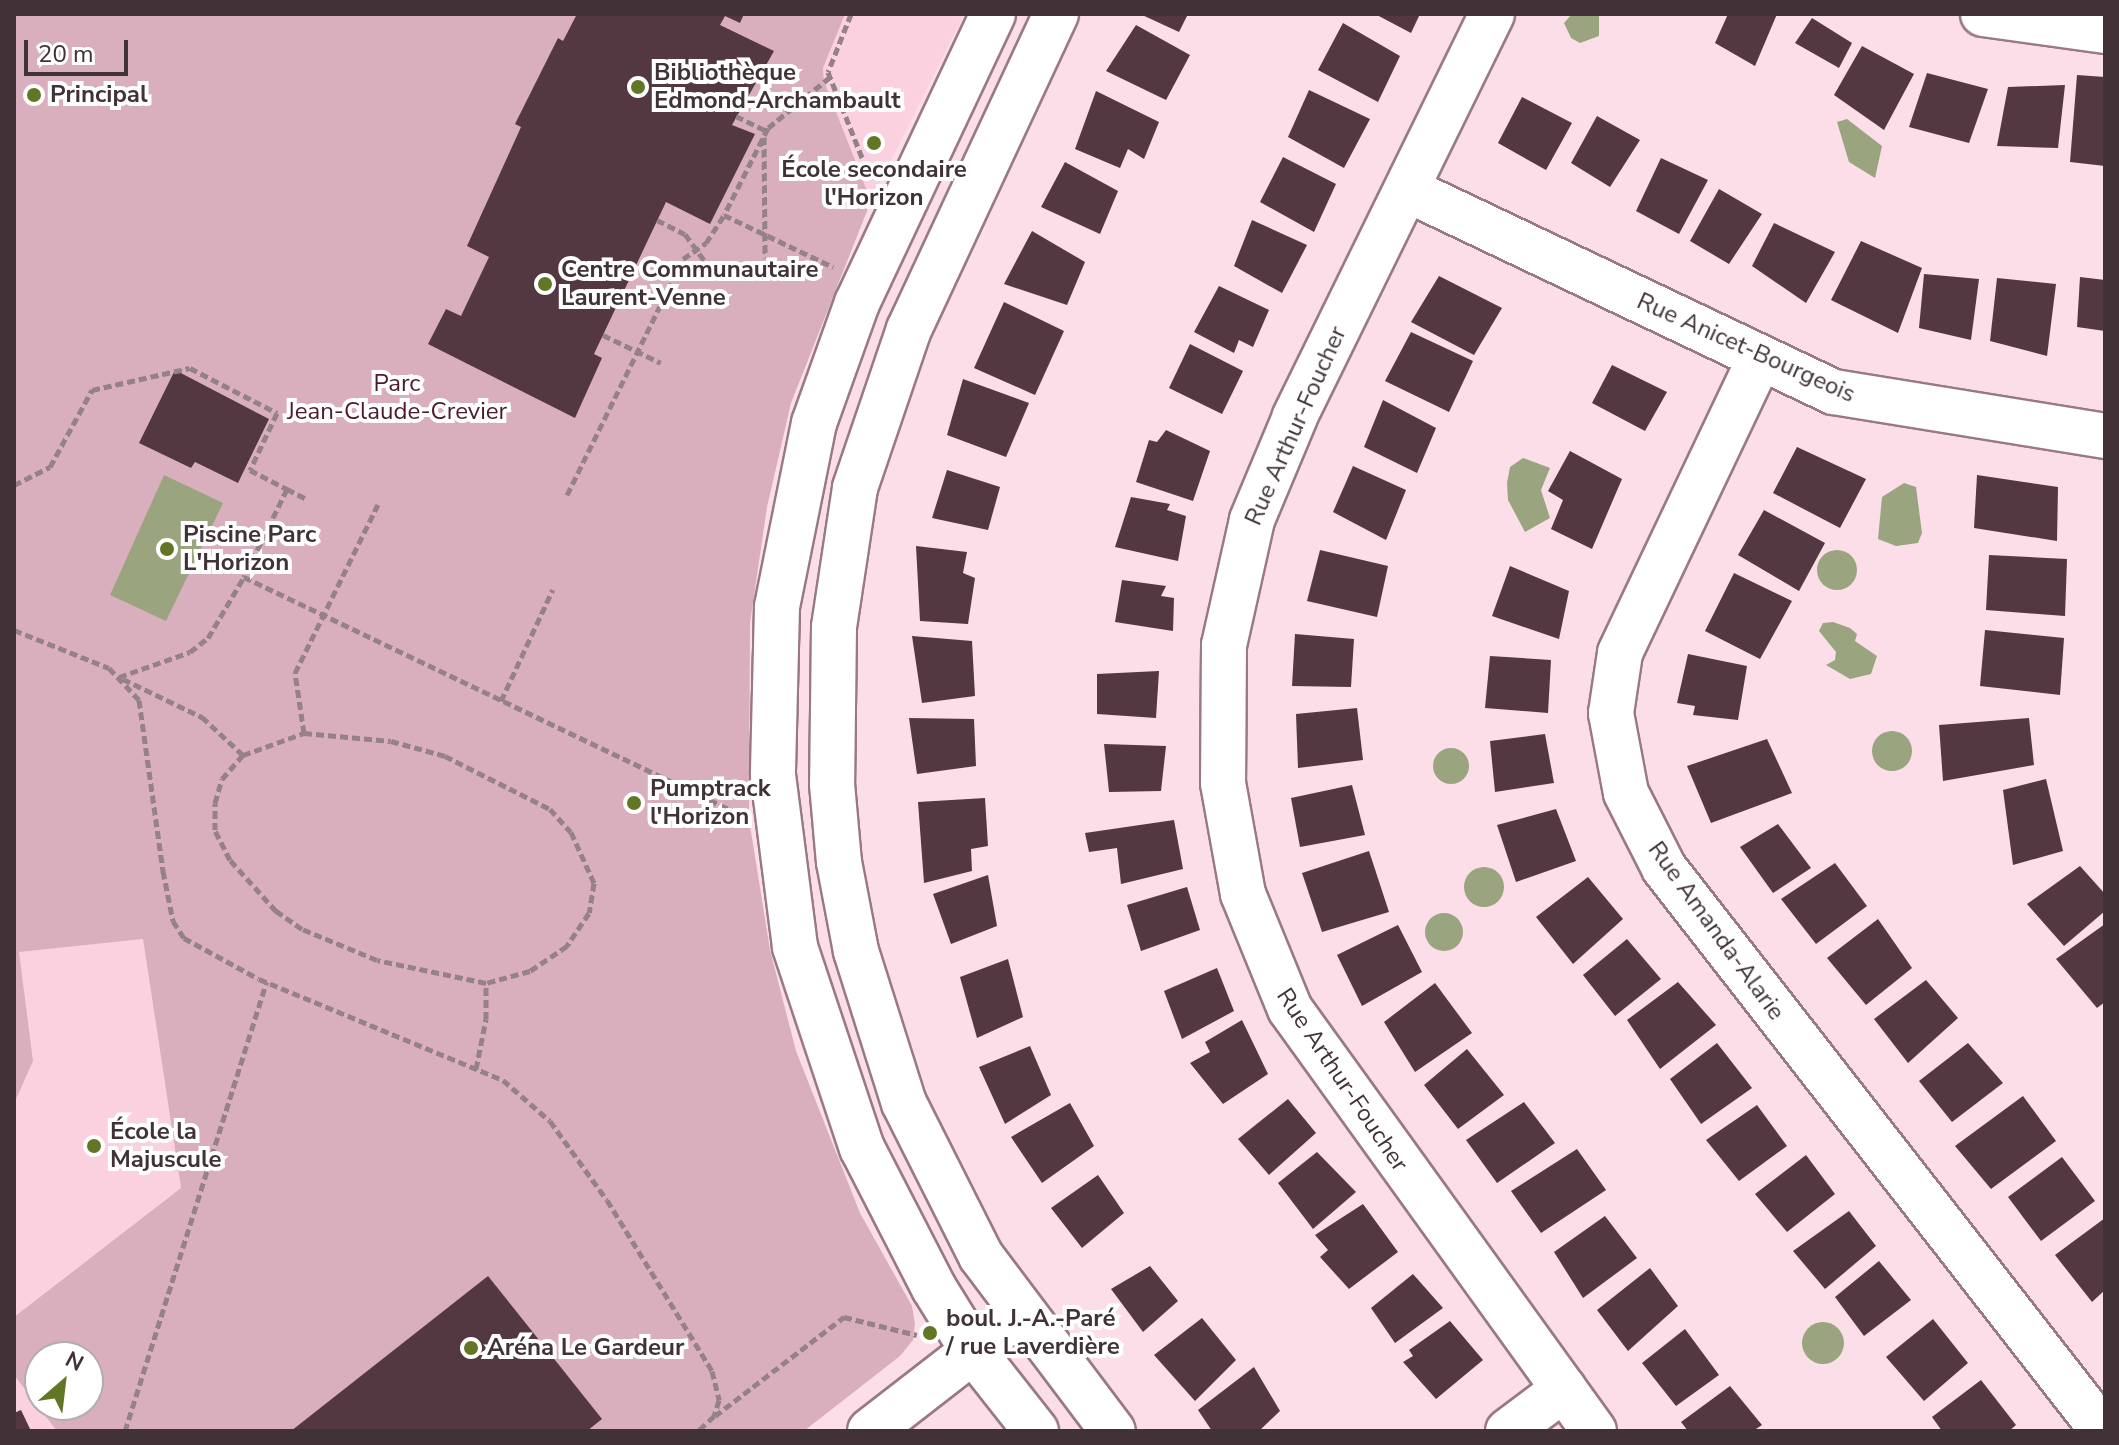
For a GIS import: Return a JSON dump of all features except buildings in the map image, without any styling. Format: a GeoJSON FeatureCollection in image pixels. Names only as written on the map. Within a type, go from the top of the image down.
{"type":"FeatureCollection","features":[{"type":"Feature","properties":{"kind":"street"},"geometry":{"type":"LineString","coordinates":[[993,14],[857,303],[826,384],[788,534],[777,607],[773,699],[776,818],[787,900],[817,1026],[862,1148],[910,1245],[973,1351],[1036,1431]]}},
{"type":"Feature","properties":{"kind":"street"},"geometry":{"type":"LineString","coordinates":[[1056,14],[924,294],[879,406],[840,563],[830,699],[839,862],[874,1015],[904,1103],[957,1216],[1022,1313],[1113,1431]]}},
{"type":"Feature","properties":{"kind":"street","name":"Rue Arthur-Foucher"},"geometry":{"type":"LineString","coordinates":[[1492,14],[1280,450],[1240,561],[1224,645],[1221,740],[1226,820],[1252,923],[1290,1009],[1594,1431]]}},
{"type":"Feature","properties":{"kind":"street"},"geometry":{"type":"LineString","coordinates":[[1983,14],[2105,31]]}},
{"type":"Feature","properties":{"kind":"street","name":"Rue Anicet-Bourgeois"},"geometry":{"type":"LineString","coordinates":[[1408,190],[1759,360],[1864,401],[2105,436]]}},
{"type":"Feature","properties":{"kind":"street","name":"Rue Amanda-Alarie"},"geometry":{"type":"LineString","coordinates":[[1759,360],[1617,661],[1611,713],[1626,793],[1664,868],[2103,1431]]}},
{"type":"Feature","properties":{"kind":"street"},"geometry":{"type":"LineString","coordinates":[[773,699],[830,699]]}},
{"type":"Feature","properties":{"kind":"street"},"geometry":{"type":"LineString","coordinates":[[870,1431],[1022,1313]]}},
{"type":"Feature","properties":{"kind":"street"},"geometry":{"type":"LineString","coordinates":[[1508,1431],[1564,1389]]}},
{"type":"Feature","properties":{"kind":"path"},"geometry":{"type":"LineString","coordinates":[[851,14],[827,64],[872,184]]}},
{"type":"Feature","properties":{"kind":"path"},"geometry":{"type":"LineString","coordinates":[[567,495],[683,259],[695,250],[724,215],[765,133],[830,77]]}},
{"type":"Feature","properties":{"kind":"path"},"geometry":{"type":"LineString","coordinates":[[736,116],[765,133]]}},
{"type":"Feature","properties":{"kind":"path"},"geometry":{"type":"LineString","coordinates":[[765,133],[765,258]]}},
{"type":"Feature","properties":{"kind":"path"},"geometry":{"type":"LineString","coordinates":[[724,215],[833,267]]}},
{"type":"Feature","properties":{"kind":"path"},"geometry":{"type":"LineString","coordinates":[[657,220],[685,234],[708,266]]}},
{"type":"Feature","properties":{"kind":"path"},"geometry":{"type":"LineString","coordinates":[[603,335],[661,363]]}},
{"type":"Feature","properties":{"kind":"path"},"geometry":{"type":"LineString","coordinates":[[14,485],[50,467],[92,390],[190,368],[277,413],[250,470],[307,499]]}},
{"type":"Feature","properties":{"kind":"path"},"geometry":{"type":"LineString","coordinates":[[119,677],[190,652],[208,638],[244,577],[287,489]]}},
{"type":"Feature","properties":{"kind":"path"},"geometry":{"type":"LineString","coordinates":[[304,733],[295,673],[378,504]]}},
{"type":"Feature","properties":{"kind":"path"},"geometry":{"type":"LineString","coordinates":[[244,577],[749,819]]}},
{"type":"Feature","properties":{"kind":"path"},"geometry":{"type":"LineString","coordinates":[[501,701],[553,589]]}},
{"type":"Feature","properties":{"kind":"path"},"geometry":{"type":"LineString","coordinates":[[14,630],[202,717],[243,755]]}},
{"type":"Feature","properties":{"kind":"path"},"geometry":{"type":"LineString","coordinates":[[119,677],[139,700],[173,921],[184,938],[267,982],[503,1080],[550,1121],[607,1200],[712,1371],[719,1400],[714,1416]]}},
{"type":"Feature","properties":{"kind":"path"},"geometry":{"type":"LineString","coordinates":[[304,733],[391,741],[445,756],[521,790],[550,809],[571,832],[594,883],[589,913],[567,946],[530,971],[486,983],[377,960],[302,929],[276,911],[230,860],[215,830],[222,779],[243,755],[304,733]]}},
{"type":"Feature","properties":{"kind":"path"},"geometry":{"type":"LineString","coordinates":[[125,1431],[267,982]]}},
{"type":"Feature","properties":{"kind":"path"},"geometry":{"type":"LineString","coordinates":[[476,1069],[486,1019],[486,983]]}},
{"type":"Feature","properties":{"kind":"path"},"geometry":{"type":"LineString","coordinates":[[698,1431],[844,1317],[918,1335]]}},
{"type":"Feature","properties":{"kind":"shaded area","name":"École secondaire l'Horizon"},"geometry":{"type":"Polygon","coordinates":[[[845,14],[964,14],[871,201],[824,81],[823,68],[845,14]]]}},
{"type":"Feature","properties":{"kind":"shaded area"},"geometry":{"type":"Polygon","coordinates":[[[1572,14],[1599,14],[1599,36],[1580,43],[1571,38],[1564,23],[1572,14]]]}},
{"type":"Feature","properties":{"kind":"shaded area"},"geometry":{"type":"Polygon","coordinates":[[[1847,119],[1882,146],[1875,178],[1849,162],[1837,122],[1847,119]]]}},
{"type":"Feature","properties":{"kind":"shaded area"},"geometry":{"type":"Polygon","coordinates":[[[1523,458],[1550,468],[1541,490],[1550,518],[1525,532],[1508,500],[1507,483],[1510,467],[1523,458]]]}},
{"type":"Feature","properties":{"kind":"shaded area","name":"Piscine Parc L'Horizon"},"geometry":{"type":"Polygon","coordinates":[[[164,475],[223,503],[166,621],[110,595],[164,475]]]}},
{"type":"Feature","properties":{"kind":"shaded area"},"geometry":{"type":"Polygon","coordinates":[[[1904,483],[1916,487],[1922,533],[1918,543],[1896,546],[1878,539],[1882,497],[1904,483]]]}},
{"type":"Feature","properties":{"kind":"shaded area"},"geometry":{"type":"Polygon","coordinates":[[[1837,550],[1851,556],[1857,570],[1851,584],[1837,590],[1823,584],[1817,570],[1823,556],[1837,550]]]}},
{"type":"Feature","properties":{"kind":"shaded area"},"geometry":{"type":"Polygon","coordinates":[[[1833,622],[1850,628],[1857,634],[1855,641],[1877,656],[1871,674],[1850,679],[1826,665],[1835,660],[1836,652],[1819,631],[1823,623],[1833,622]]]}},
{"type":"Feature","properties":{"kind":"shaded area"},"geometry":{"type":"Polygon","coordinates":[[[1892,731],[1906,737],[1912,751],[1906,765],[1892,771],[1878,765],[1872,751],[1878,737],[1892,731]]]}},
{"type":"Feature","properties":{"kind":"shaded area"},"geometry":{"type":"Polygon","coordinates":[[[1451,748],[1464,753],[1469,766],[1464,779],[1451,784],[1438,779],[1433,766],[1438,753],[1451,748]]]}},
{"type":"Feature","properties":{"kind":"shaded area"},"geometry":{"type":"Polygon","coordinates":[[[1484,867],[1498,873],[1504,887],[1498,901],[1484,907],[1470,901],[1464,887],[1470,873],[1484,867]]]}},
{"type":"Feature","properties":{"kind":"shaded area"},"geometry":{"type":"Polygon","coordinates":[[[1444,913],[1457,919],[1463,932],[1457,945],[1444,951],[1431,945],[1425,932],[1431,919],[1444,913]]]}},
{"type":"Feature","properties":{"kind":"shaded area","name":"École la Majuscule"},"geometry":{"type":"Polygon","coordinates":[[[143,939],[181,1188],[14,1317],[14,1104],[33,1061],[18,952],[143,939]]]}},
{"type":"Feature","properties":{"kind":"shaded area"},"geometry":{"type":"Polygon","coordinates":[[[1823,1322],[1838,1328],[1844,1343],[1838,1358],[1823,1364],[1808,1358],[1802,1343],[1808,1328],[1823,1322]]]}},
{"type":"Feature","properties":{"kind":"shaded area"},"geometry":{"type":"Polygon","coordinates":[[[14,1375],[24,1388],[24,1421],[49,1421],[57,1431],[14,1431],[14,1375]]]}},
{"type":"Feature","properties":{"kind":"green space","name":"Parc Jean-Claude-Crevier"},"geometry":{"type":"Polygon","coordinates":[[[14,14],[845,14],[823,68],[824,81],[871,201],[791,403],[767,507],[750,623],[749,819],[770,950],[796,1051],[860,1213],[912,1306],[915,1324],[913,1340],[900,1356],[804,1431],[57,1431],[49,1421],[104,1421],[104,1341],[24,1341],[24,1388],[14,1375],[14,1317],[181,1188],[143,939],[19,952],[33,1061],[14,1104],[14,14]]]}},
{"type":"Feature","properties":{"kind":"place","name":"Bibliothèque Edmond-Archambault"},"geometry":{"type":"Point","coordinates":[638,87]}},
{"type":"Feature","properties":{"kind":"place","name":"Principal"},"geometry":{"type":"Point","coordinates":[34,95]}},
{"type":"Feature","properties":{"kind":"place","name":"École secondaire l'Horizon"},"geometry":{"type":"Point","coordinates":[874,143]}},
{"type":"Feature","properties":{"kind":"place","name":"Centre Communautaire Laurent-Venne"},"geometry":{"type":"Point","coordinates":[545,284]}},
{"type":"Feature","properties":{"kind":"place","name":"Piscine Parc L'Horizon"},"geometry":{"type":"Point","coordinates":[167,549]}},
{"type":"Feature","properties":{"kind":"place","name":"Pumptrack l'Horizon"},"geometry":{"type":"Point","coordinates":[634,803]}},
{"type":"Feature","properties":{"kind":"place","name":"École la Majuscule"},"geometry":{"type":"Point","coordinates":[94,1146]}},
{"type":"Feature","properties":{"kind":"place","name":"boul. J.-A.-Paré / rue Laverdière"},"geometry":{"type":"Point","coordinates":[930,1333]}},
{"type":"Feature","properties":{"kind":"place","name":"Aréna Le Gardeur"},"geometry":{"type":"Point","coordinates":[471,1348]}}]}
